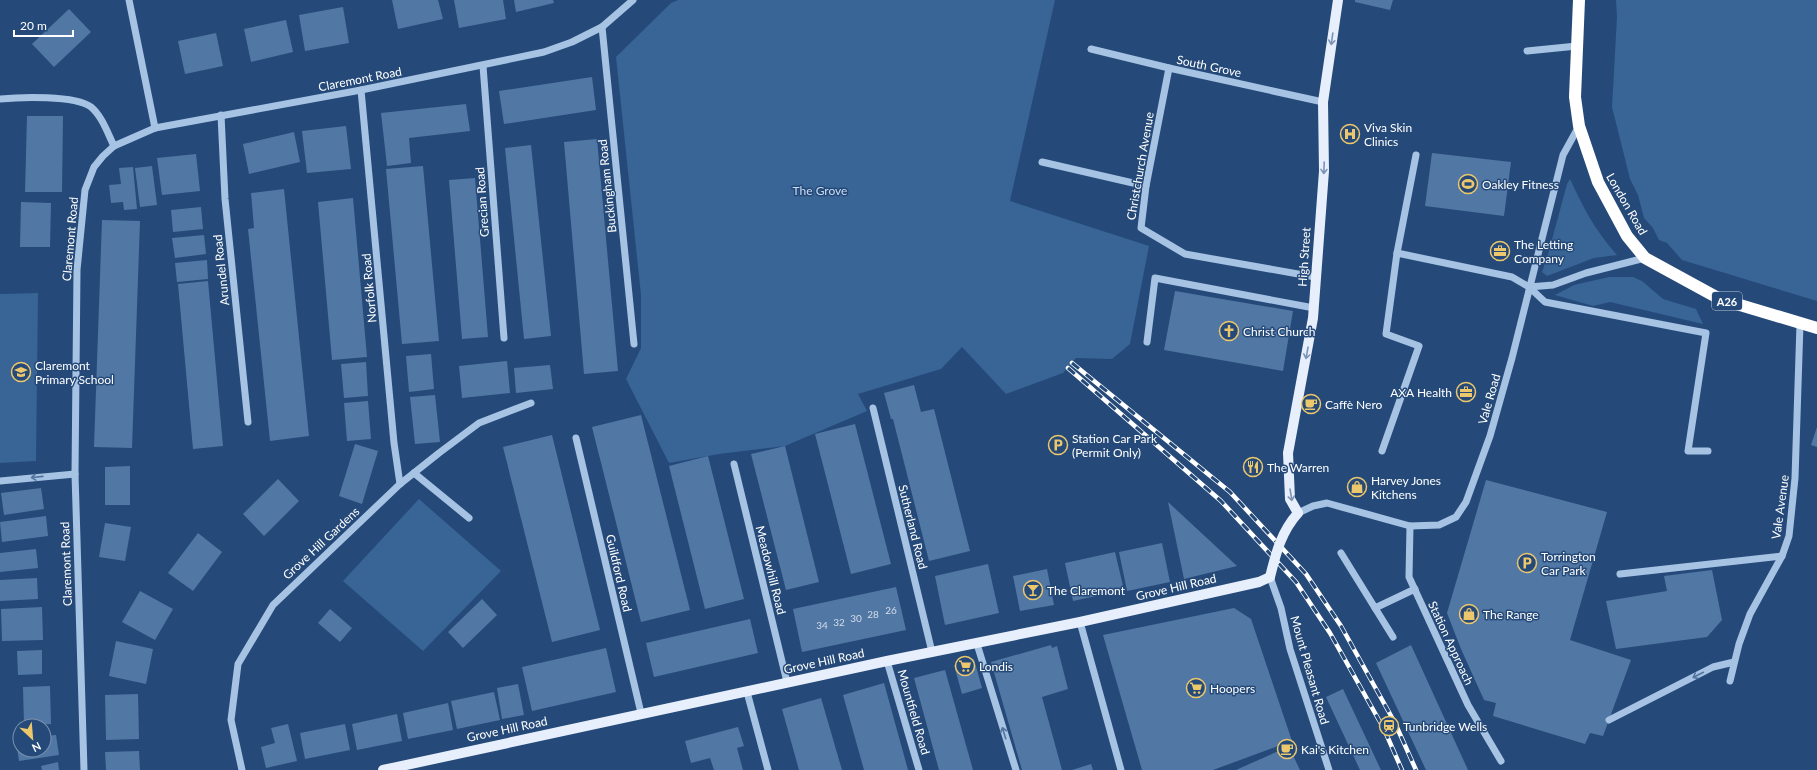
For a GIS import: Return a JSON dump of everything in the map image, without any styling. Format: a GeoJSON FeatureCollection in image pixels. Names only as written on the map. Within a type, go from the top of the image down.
{"type":"FeatureCollection","features":[{"type":"Feature","properties":{"kind":"highway","name":"London Road"},"geometry":{"type":"LineString","coordinates":[[1579,0],[1575,97],[1579,126],[1598,182],[1627,236],[1644,258],[1720,299],[1817,328]]}},
{"type":"Feature","properties":{"kind":"main road","name":"High Street"},"geometry":{"type":"LineString","coordinates":[[1298,513],[1290,499],[1288,453],[1314,308],[1315,277],[1324,171],[1323,102],[1338,0]]}},
{"type":"Feature","properties":{"kind":"main road"},"geometry":{"type":"LineString","coordinates":[[1270,577],[1276,553],[1287,526],[1298,513]]}},
{"type":"Feature","properties":{"kind":"main road","name":"Grove Hill Road"},"geometry":{"type":"LineString","coordinates":[[383,770],[887,660],[977,644],[1080,622],[1259,582],[1270,577]]}},
{"type":"Feature","properties":{"kind":"street"},"geometry":{"type":"LineString","coordinates":[[128,0],[155,128]]}},
{"type":"Feature","properties":{"kind":"street","name":"Claremont Road"},"geometry":{"type":"LineString","coordinates":[[84,770],[75,474],[77,270],[81,217],[85,190],[94,167],[114,146],[155,128],[361,90],[483,66],[544,52],[572,42],[602,27],[633,0]]}},
{"type":"Feature","properties":{"kind":"street","name":"Buckingham Road"},"geometry":{"type":"LineString","coordinates":[[602,27],[634,344]]}},
{"type":"Feature","properties":{"kind":"street"},"geometry":{"type":"LineString","coordinates":[[1527,51],[1577,46]]}},
{"type":"Feature","properties":{"kind":"street","name":"South Grove"},"geometry":{"type":"LineString","coordinates":[[1091,49],[1323,102]]}},
{"type":"Feature","properties":{"kind":"street","name":"Grecian Road"},"geometry":{"type":"LineString","coordinates":[[483,66],[504,338]]}},
{"type":"Feature","properties":{"kind":"street","name":"Christchurch Avenue"},"geometry":{"type":"LineString","coordinates":[[1169,68],[1146,186],[1140,228],[1184,254],[1315,277]]}},
{"type":"Feature","properties":{"kind":"street","name":"Norfolk Road"},"geometry":{"type":"LineString","coordinates":[[361,90],[394,443],[400,484]]}},
{"type":"Feature","properties":{"kind":"street"},"geometry":{"type":"LineString","coordinates":[[0,100],[49,98],[83,103],[97,113],[114,146]]}},
{"type":"Feature","properties":{"kind":"street","name":"Arundel Road"},"geometry":{"type":"LineString","coordinates":[[221,115],[226,199],[248,422]]}},
{"type":"Feature","properties":{"kind":"street","name":"Vale Road"},"geometry":{"type":"LineString","coordinates":[[1298,513],[1313,506],[1327,503],[1410,526],[1440,525],[1456,517],[1466,502],[1490,436],[1563,155],[1579,126]]}},
{"type":"Feature","properties":{"kind":"street"},"geometry":{"type":"LineString","coordinates":[[1382,451],[1419,346],[1386,334],[1397,253],[1416,155]]}},
{"type":"Feature","properties":{"kind":"street"},"geometry":{"type":"LineString","coordinates":[[1042,162],[1146,186]]}},
{"type":"Feature","properties":{"kind":"street"},"geometry":{"type":"LineString","coordinates":[[1397,253],[1512,277],[1529,287],[1545,302],[1706,333],[1688,451],[1708,450]]}},
{"type":"Feature","properties":{"kind":"street"},"geometry":{"type":"LineString","coordinates":[[1529,287],[1553,286],[1586,273],[1644,258]]}},
{"type":"Feature","properties":{"kind":"street"},"geometry":{"type":"LineString","coordinates":[[1147,342],[1155,278],[1314,308]]}},
{"type":"Feature","properties":{"kind":"street","name":"Vale Avenue"},"geometry":{"type":"LineString","coordinates":[[1730,681],[1734,662],[1750,614],[1782,556],[1789,536],[1795,478],[1800,324]]}},
{"type":"Feature","properties":{"kind":"street","name":"Grove Hill Gardens"},"geometry":{"type":"LineString","coordinates":[[242,770],[231,720],[238,664],[273,605],[400,484],[414,473],[479,423],[531,403]]}},
{"type":"Feature","properties":{"kind":"street","name":"Sutherland Road"},"geometry":{"type":"LineString","coordinates":[[873,408],[932,652]]}},
{"type":"Feature","properties":{"kind":"street","name":"Guildford Road"},"geometry":{"type":"LineString","coordinates":[[576,438],[641,713]]}},
{"type":"Feature","properties":{"kind":"street","name":"Meadowhill Road"},"geometry":{"type":"LineString","coordinates":[[734,464],[787,682]]}},
{"type":"Feature","properties":{"kind":"street"},"geometry":{"type":"LineString","coordinates":[[414,473],[469,518]]}},
{"type":"Feature","properties":{"kind":"street"},"geometry":{"type":"LineString","coordinates":[[0,481],[75,474]]}},
{"type":"Feature","properties":{"kind":"street","name":"Station Approach"},"geometry":{"type":"LineString","coordinates":[[1410,526],[1409,576],[1468,705],[1501,761]]}},
{"type":"Feature","properties":{"kind":"street"},"geometry":{"type":"LineString","coordinates":[[1341,553],[1393,637]]}},
{"type":"Feature","properties":{"kind":"street"},"geometry":{"type":"LineString","coordinates":[[1620,574],[1782,556]]}},
{"type":"Feature","properties":{"kind":"street","name":"Mount Pleasant Road"},"geometry":{"type":"LineString","coordinates":[[1270,577],[1281,608],[1290,649],[1329,770]]}},
{"type":"Feature","properties":{"kind":"street"},"geometry":{"type":"LineString","coordinates":[[1375,608],[1415,589]]}},
{"type":"Feature","properties":{"kind":"street"},"geometry":{"type":"LineString","coordinates":[[1080,622],[1120,770]]}},
{"type":"Feature","properties":{"kind":"street"},"geometry":{"type":"LineString","coordinates":[[977,644],[1016,770]]}},
{"type":"Feature","properties":{"kind":"street","name":"Mountfield Road"},"geometry":{"type":"LineString","coordinates":[[887,660],[919,770]]}},
{"type":"Feature","properties":{"kind":"street"},"geometry":{"type":"LineString","coordinates":[[1609,720],[1713,667],[1734,662]]}},
{"type":"Feature","properties":{"kind":"street"},"geometry":{"type":"LineString","coordinates":[[746,692],[768,770]]}},
{"type":"Feature","properties":{"kind":"green space","name":"The Grove"},"geometry":{"type":"Polygon","coordinates":[[[678,0],[1055,0],[1010,201],[1149,246],[1130,344],[1112,359],[1076,358],[1063,373],[1006,394],[962,347],[941,369],[858,394],[867,411],[785,446],[719,454],[669,463],[626,379],[641,348],[641,295],[616,57],[671,3],[678,0]]]}},
{"type":"Feature","properties":{"kind":"green space"},"geometry":{"type":"Polygon","coordinates":[[[1616,0],[1817,0],[1817,301],[1682,260],[1667,243],[1659,240],[1653,228],[1644,218],[1638,195],[1630,179],[1612,107],[1617,17],[1616,0]]]}},
{"type":"Feature","properties":{"kind":"green space"},"geometry":{"type":"Polygon","coordinates":[[[1570,179],[1590,219],[1602,237],[1617,255],[1594,258],[1547,276],[1542,272],[1567,184],[1570,179]]]}},
{"type":"Feature","properties":{"kind":"green space"},"geometry":{"type":"Polygon","coordinates":[[[1609,277],[1633,277],[1642,281],[1663,299],[1696,309],[1703,324],[1610,302],[1593,306],[1555,295],[1574,285],[1609,277]]]}},
{"type":"Feature","properties":{"kind":"green space","name":"Claremont Primary School"},"geometry":{"type":"Polygon","coordinates":[[[38,293],[36,461],[0,463],[0,294],[38,293]]]}},
{"type":"Feature","properties":{"kind":"green space"},"geometry":{"type":"Polygon","coordinates":[[[419,499],[501,571],[423,651],[343,581],[419,499]]]}},
{"type":"Feature","properties":{"kind":"building"},"geometry":{"type":"Polygon","coordinates":[[[392,0],[438,0],[443,19],[398,29],[392,0]]]}},
{"type":"Feature","properties":{"kind":"building"},"geometry":{"type":"Polygon","coordinates":[[[454,0],[503,0],[506,19],[459,28],[454,0]]]}},
{"type":"Feature","properties":{"kind":"building"},"geometry":{"type":"Polygon","coordinates":[[[514,0],[553,0],[554,3],[516,12],[514,0]]]}},
{"type":"Feature","properties":{"kind":"building"},"geometry":{"type":"Polygon","coordinates":[[[1355,0],[1393,0],[1390,10],[1355,2],[1355,0]]]}},
{"type":"Feature","properties":{"kind":"building"},"geometry":{"type":"Polygon","coordinates":[[[343,7],[349,43],[305,51],[299,15],[343,7]]]}},
{"type":"Feature","properties":{"kind":"building"},"geometry":{"type":"Polygon","coordinates":[[[69,9],[91,32],[54,67],[32,44],[69,9]]]}},
{"type":"Feature","properties":{"kind":"building"},"geometry":{"type":"Polygon","coordinates":[[[286,20],[293,52],[251,62],[244,29],[286,20]]]}},
{"type":"Feature","properties":{"kind":"building"},"geometry":{"type":"Polygon","coordinates":[[[216,33],[223,66],[185,74],[178,41],[216,33]]]}},
{"type":"Feature","properties":{"kind":"building"},"geometry":{"type":"Polygon","coordinates":[[[592,77],[596,110],[504,124],[499,91],[592,77]]]}},
{"type":"Feature","properties":{"kind":"building"},"geometry":{"type":"Polygon","coordinates":[[[466,104],[470,131],[409,138],[411,163],[387,166],[381,113],[466,104]]]}},
{"type":"Feature","properties":{"kind":"building"},"geometry":{"type":"Polygon","coordinates":[[[27,116],[63,116],[62,192],[25,192],[27,116]]]}},
{"type":"Feature","properties":{"kind":"building"},"geometry":{"type":"Polygon","coordinates":[[[346,126],[351,169],[307,173],[302,131],[346,126]]]}},
{"type":"Feature","properties":{"kind":"building"},"geometry":{"type":"Polygon","coordinates":[[[294,132],[300,162],[249,174],[243,144],[294,132]]]}},
{"type":"Feature","properties":{"kind":"building"},"geometry":{"type":"Polygon","coordinates":[[[597,139],[618,371],[584,374],[564,142],[597,139]]]}},
{"type":"Feature","properties":{"kind":"building"},"geometry":{"type":"Polygon","coordinates":[[[531,145],[551,336],[524,339],[505,148],[531,145]]]}},
{"type":"Feature","properties":{"kind":"building","name":"Oakley Fitness"},"geometry":{"type":"Polygon","coordinates":[[[1432,153],[1511,162],[1504,216],[1425,206],[1432,153]]]}},
{"type":"Feature","properties":{"kind":"building"},"geometry":{"type":"Polygon","coordinates":[[[196,154],[200,191],[162,195],[157,158],[196,154]]]}},
{"type":"Feature","properties":{"kind":"building"},"geometry":{"type":"Polygon","coordinates":[[[152,166],[157,205],[140,207],[135,168],[152,166]]]}},
{"type":"Feature","properties":{"kind":"building"},"geometry":{"type":"Polygon","coordinates":[[[423,166],[439,341],[402,344],[386,169],[423,166]]]}},
{"type":"Feature","properties":{"kind":"building"},"geometry":{"type":"Polygon","coordinates":[[[133,167],[137,209],[124,210],[123,202],[111,203],[109,185],[121,184],[119,168],[133,167]]]}},
{"type":"Feature","properties":{"kind":"building"},"geometry":{"type":"Polygon","coordinates":[[[475,178],[488,337],[462,339],[449,180],[475,178]]]}},
{"type":"Feature","properties":{"kind":"building"},"geometry":{"type":"Polygon","coordinates":[[[284,189],[309,436],[270,441],[248,229],[254,228],[251,193],[284,189]]]}},
{"type":"Feature","properties":{"kind":"building"},"geometry":{"type":"Polygon","coordinates":[[[353,198],[367,357],[332,360],[318,202],[353,198]]]}},
{"type":"Feature","properties":{"kind":"building"},"geometry":{"type":"Polygon","coordinates":[[[21,202],[51,203],[50,247],[20,247],[21,202]]]}},
{"type":"Feature","properties":{"kind":"building"},"geometry":{"type":"Polygon","coordinates":[[[201,207],[203,229],[173,232],[171,210],[201,207]]]}},
{"type":"Feature","properties":{"kind":"building"},"geometry":{"type":"Polygon","coordinates":[[[102,220],[140,221],[132,448],[94,447],[102,220]]]}},
{"type":"Feature","properties":{"kind":"building"},"geometry":{"type":"Polygon","coordinates":[[[204,235],[206,254],[175,258],[172,238],[204,235]]]}},
{"type":"Feature","properties":{"kind":"building"},"geometry":{"type":"Polygon","coordinates":[[[207,260],[208,279],[177,282],[175,263],[207,260]]]}},
{"type":"Feature","properties":{"kind":"building"},"geometry":{"type":"Polygon","coordinates":[[[208,281],[223,446],[193,449],[178,284],[208,281]]]}},
{"type":"Feature","properties":{"kind":"building","name":"Christ Church"},"geometry":{"type":"Polygon","coordinates":[[[1175,291],[1293,311],[1283,371],[1164,350],[1175,291]]]}},
{"type":"Feature","properties":{"kind":"building"},"geometry":{"type":"Polygon","coordinates":[[[431,354],[434,389],[409,392],[406,356],[431,354]]]}},
{"type":"Feature","properties":{"kind":"building"},"geometry":{"type":"Polygon","coordinates":[[[507,361],[510,393],[462,398],[459,366],[507,361]]]}},
{"type":"Feature","properties":{"kind":"building"},"geometry":{"type":"Polygon","coordinates":[[[366,362],[368,396],[344,398],[341,364],[366,362]]]}},
{"type":"Feature","properties":{"kind":"building"},"geometry":{"type":"Polygon","coordinates":[[[550,365],[553,389],[516,393],[514,368],[550,365]]]}},
{"type":"Feature","properties":{"kind":"building"},"geometry":{"type":"Polygon","coordinates":[[[914,385],[921,412],[934,409],[970,551],[929,561],[893,419],[891,419],[884,393],[914,385]]]}},
{"type":"Feature","properties":{"kind":"building"},"geometry":{"type":"Polygon","coordinates":[[[435,395],[440,442],[415,444],[410,397],[435,395]]]}},
{"type":"Feature","properties":{"kind":"building"},"geometry":{"type":"Polygon","coordinates":[[[368,401],[371,439],[347,441],[344,403],[368,401]]]}},
{"type":"Feature","properties":{"kind":"building"},"geometry":{"type":"Polygon","coordinates":[[[641,415],[690,610],[641,622],[592,427],[641,415]]]}},
{"type":"Feature","properties":{"kind":"building"},"geometry":{"type":"Polygon","coordinates":[[[855,424],[891,564],[851,574],[815,434],[855,424]]]}},
{"type":"Feature","properties":{"kind":"building"},"geometry":{"type":"Polygon","coordinates":[[[1817,427],[1817,447],[1811,445],[1817,427]]]}},
{"type":"Feature","properties":{"kind":"building"},"geometry":{"type":"Polygon","coordinates":[[[552,435],[600,630],[552,642],[503,447],[552,435]]]}},
{"type":"Feature","properties":{"kind":"building"},"geometry":{"type":"Polygon","coordinates":[[[355,444],[378,451],[362,504],[339,496],[355,444]]]}},
{"type":"Feature","properties":{"kind":"building"},"geometry":{"type":"Polygon","coordinates":[[[785,446],[819,582],[786,590],[751,454],[785,446]]]}},
{"type":"Feature","properties":{"kind":"building"},"geometry":{"type":"Polygon","coordinates":[[[708,456],[744,599],[705,609],[669,466],[708,456]]]}},
{"type":"Feature","properties":{"kind":"building"},"geometry":{"type":"Polygon","coordinates":[[[130,466],[130,505],[105,505],[105,467],[130,466]]]}},
{"type":"Feature","properties":{"kind":"building"},"geometry":{"type":"Polygon","coordinates":[[[278,479],[299,501],[264,536],[243,514],[278,479]]]}},
{"type":"Feature","properties":{"kind":"building","name":"Torrington Car Park"},"geometry":{"type":"Polygon","coordinates":[[[1486,480],[1607,512],[1570,640],[1631,660],[1603,736],[1590,733],[1585,744],[1493,716],[1496,703],[1484,700],[1461,649],[1447,613],[1486,480]]]}},
{"type":"Feature","properties":{"kind":"building"},"geometry":{"type":"Polygon","coordinates":[[[41,488],[44,509],[4,515],[1,493],[41,488]]]}},
{"type":"Feature","properties":{"kind":"building"},"geometry":{"type":"Polygon","coordinates":[[[1168,502],[1237,566],[1184,579],[1168,502]]]}},
{"type":"Feature","properties":{"kind":"building"},"geometry":{"type":"Polygon","coordinates":[[[46,516],[48,536],[2,542],[0,522],[46,516]]]}},
{"type":"Feature","properties":{"kind":"building"},"geometry":{"type":"Polygon","coordinates":[[[105,523],[131,527],[125,561],[99,557],[105,523]]]}},
{"type":"Feature","properties":{"kind":"building"},"geometry":{"type":"Polygon","coordinates":[[[198,533],[222,552],[193,591],[168,573],[198,533]]]}},
{"type":"Feature","properties":{"kind":"building"},"geometry":{"type":"Polygon","coordinates":[[[1162,543],[1170,582],[1127,591],[1119,552],[1162,543]]]}},
{"type":"Feature","properties":{"kind":"building"},"geometry":{"type":"Polygon","coordinates":[[[36,549],[38,568],[0,572],[0,553],[36,549]]]}},
{"type":"Feature","properties":{"kind":"building"},"geometry":{"type":"Polygon","coordinates":[[[1115,552],[1124,590],[1073,601],[1065,563],[1115,552]]]}},
{"type":"Feature","properties":{"kind":"building"},"geometry":{"type":"Polygon","coordinates":[[[988,564],[999,613],[945,625],[935,576],[988,564]]]}},
{"type":"Feature","properties":{"kind":"building","name":"The Claremont"},"geometry":{"type":"Polygon","coordinates":[[[1047,569],[1054,605],[1020,611],[1013,576],[1047,569]]]}},
{"type":"Feature","properties":{"kind":"building"},"geometry":{"type":"Polygon","coordinates":[[[1712,570],[1722,620],[1707,637],[1616,649],[1606,601],[1667,591],[1664,576],[1712,570]]]}},
{"type":"Feature","properties":{"kind":"building"},"geometry":{"type":"Polygon","coordinates":[[[37,578],[38,599],[0,601],[0,580],[37,578]]]}},
{"type":"Feature","properties":{"kind":"building"},"geometry":{"type":"Polygon","coordinates":[[[896,587],[906,630],[802,652],[793,609],[896,587]]]}},
{"type":"Feature","properties":{"kind":"building"},"geometry":{"type":"Polygon","coordinates":[[[140,591],[173,609],[155,640],[122,622],[140,591]]]}},
{"type":"Feature","properties":{"kind":"building"},"geometry":{"type":"Polygon","coordinates":[[[482,599],[497,615],[463,648],[448,632],[482,599]]]}},
{"type":"Feature","properties":{"kind":"building"},"geometry":{"type":"Polygon","coordinates":[[[42,607],[43,640],[2,641],[1,609],[42,607]]]}},
{"type":"Feature","properties":{"kind":"building","name":"Hoopers"},"geometry":{"type":"Polygon","coordinates":[[[1234,608],[1251,619],[1292,741],[1213,770],[1142,770],[1103,635],[1234,608]]]}},
{"type":"Feature","properties":{"kind":"building"},"geometry":{"type":"Polygon","coordinates":[[[330,609],[352,628],[340,642],[318,623],[330,609]]]}},
{"type":"Feature","properties":{"kind":"building"},"geometry":{"type":"Polygon","coordinates":[[[750,619],[758,653],[654,677],[646,643],[750,619]]]}},
{"type":"Feature","properties":{"kind":"building"},"geometry":{"type":"Polygon","coordinates":[[[116,641],[153,649],[146,684],[109,676],[116,641]]]}},
{"type":"Feature","properties":{"kind":"building"},"geometry":{"type":"Polygon","coordinates":[[[1051,645],[1052,648],[1057,646],[1068,689],[1042,697],[1062,770],[1022,770],[991,662],[1051,645]]]}},
{"type":"Feature","properties":{"kind":"building"},"geometry":{"type":"Polygon","coordinates":[[[1411,645],[1468,770],[1426,770],[1376,663],[1411,645]]]}},
{"type":"Feature","properties":{"kind":"building"},"geometry":{"type":"Polygon","coordinates":[[[606,648],[616,692],[532,711],[522,667],[606,648]]]}},
{"type":"Feature","properties":{"kind":"building"},"geometry":{"type":"Polygon","coordinates":[[[42,650],[42,674],[18,675],[17,651],[42,650]]]}},
{"type":"Feature","properties":{"kind":"building"},"geometry":{"type":"Polygon","coordinates":[[[974,659],[982,688],[962,694],[954,665],[974,659]]]}},
{"type":"Feature","properties":{"kind":"building"},"geometry":{"type":"Polygon","coordinates":[[[945,670],[973,770],[939,770],[914,678],[945,670]]]}},
{"type":"Feature","properties":{"kind":"building"},"geometry":{"type":"Polygon","coordinates":[[[884,683],[908,770],[864,770],[843,695],[884,683]]]}},
{"type":"Feature","properties":{"kind":"building"},"geometry":{"type":"Polygon","coordinates":[[[518,684],[524,715],[502,719],[497,688],[518,684]]]}},
{"type":"Feature","properties":{"kind":"building"},"geometry":{"type":"Polygon","coordinates":[[[50,686],[51,718],[24,718],[23,687],[50,686]]]}},
{"type":"Feature","properties":{"kind":"building"},"geometry":{"type":"Polygon","coordinates":[[[1343,689],[1381,770],[1360,770],[1326,697],[1343,689]]]}},
{"type":"Feature","properties":{"kind":"building"},"geometry":{"type":"Polygon","coordinates":[[[494,692],[500,720],[457,729],[451,701],[494,692]]]}},
{"type":"Feature","properties":{"kind":"building"},"geometry":{"type":"Polygon","coordinates":[[[138,694],[139,739],[106,740],[105,695],[138,694]]]}},
{"type":"Feature","properties":{"kind":"building"},"geometry":{"type":"Polygon","coordinates":[[[821,698],[842,770],[799,770],[782,709],[821,698]]]}},
{"type":"Feature","properties":{"kind":"building"},"geometry":{"type":"Polygon","coordinates":[[[448,703],[453,730],[408,739],[403,713],[448,703]]]}},
{"type":"Feature","properties":{"kind":"building"},"geometry":{"type":"Polygon","coordinates":[[[397,714],[402,741],[357,750],[352,724],[397,714]]]}},
{"type":"Feature","properties":{"kind":"building"},"geometry":{"type":"Polygon","coordinates":[[[288,724],[297,761],[266,768],[261,747],[275,743],[271,728],[288,724]]]}},
{"type":"Feature","properties":{"kind":"building"},"geometry":{"type":"Polygon","coordinates":[[[345,724],[350,750],[305,759],[300,733],[345,724]]]}},
{"type":"Feature","properties":{"kind":"building"},"geometry":{"type":"Polygon","coordinates":[[[738,727],[744,746],[737,748],[743,770],[714,770],[710,758],[691,763],[685,741],[738,727]]]}},
{"type":"Feature","properties":{"kind":"building"},"geometry":{"type":"Polygon","coordinates":[[[52,735],[56,735],[59,755],[52,756],[52,735]]]}},
{"type":"Feature","properties":{"kind":"building"},"geometry":{"type":"Polygon","coordinates":[[[1283,749],[1291,751],[1300,770],[1236,770],[1283,749]]]}},
{"type":"Feature","properties":{"kind":"building"},"geometry":{"type":"Polygon","coordinates":[[[139,751],[140,770],[106,770],[105,752],[139,751]]]}},
{"type":"Feature","properties":{"kind":"building"},"geometry":{"type":"Polygon","coordinates":[[[19,758],[39,758],[19,761],[19,758]]]}},
{"type":"Feature","properties":{"kind":"building"},"geometry":{"type":"Polygon","coordinates":[[[58,762],[59,770],[42,770],[41,766],[58,762]]]}},
{"type":"Feature","properties":{"kind":"building"},"geometry":{"type":"Polygon","coordinates":[[[1091,764],[1093,770],[1072,770],[1091,764]]]}},
{"type":"Feature","properties":{"kind":"railway"},"geometry":{"type":"LineString","coordinates":[[1072,363],[1230,492],[1306,574],[1341,626],[1395,723],[1416,770]]}},
{"type":"Feature","properties":{"kind":"railway"},"geometry":{"type":"LineString","coordinates":[[1068,368],[1221,501],[1296,582],[1330,633],[1384,729],[1402,770]]}},
{"type":"Feature","properties":{"kind":"place","name":"Viva Skin Clinics"},"geometry":{"type":"Point","coordinates":[1350,134]}},
{"type":"Feature","properties":{"kind":"place","name":"Oakley Fitness"},"geometry":{"type":"Point","coordinates":[1468,184]}},
{"type":"Feature","properties":{"kind":"place","name":"The Letting Company"},"geometry":{"type":"Point","coordinates":[1500,251]}},
{"type":"Feature","properties":{"kind":"place","name":"Christ Church"},"geometry":{"type":"Point","coordinates":[1229,331]}},
{"type":"Feature","properties":{"kind":"place","name":"Claremont Primary School"},"geometry":{"type":"Point","coordinates":[21,372]}},
{"type":"Feature","properties":{"kind":"place","name":"AXA Health"},"geometry":{"type":"Point","coordinates":[1466,392]}},
{"type":"Feature","properties":{"kind":"place","name":"Caffè Nero"},"geometry":{"type":"Point","coordinates":[1311,404]}},
{"type":"Feature","properties":{"kind":"place","name":"Station Car Park (Permit Only)"},"geometry":{"type":"Point","coordinates":[1058,445]}},
{"type":"Feature","properties":{"kind":"place","name":"The Warren"},"geometry":{"type":"Point","coordinates":[1253,467]}},
{"type":"Feature","properties":{"kind":"place","name":"Harvey Jones Kitchens"},"geometry":{"type":"Point","coordinates":[1357,487]}},
{"type":"Feature","properties":{"kind":"place","name":"Torrington Car Park"},"geometry":{"type":"Point","coordinates":[1527,563]}},
{"type":"Feature","properties":{"kind":"place","name":"The Claremont"},"geometry":{"type":"Point","coordinates":[1033,590]}},
{"type":"Feature","properties":{"kind":"place","name":"The Range"},"geometry":{"type":"Point","coordinates":[1469,614]}},
{"type":"Feature","properties":{"kind":"place","name":"Londis"},"geometry":{"type":"Point","coordinates":[965,666]}},
{"type":"Feature","properties":{"kind":"place","name":"Hoopers"},"geometry":{"type":"Point","coordinates":[1196,688]}},
{"type":"Feature","properties":{"kind":"place","name":"Tunbridge Wells"},"geometry":{"type":"Point","coordinates":[1389,726]}},
{"type":"Feature","properties":{"kind":"place","name":"Kai's Kitchen"},"geometry":{"type":"Point","coordinates":[1287,749]}}]}
